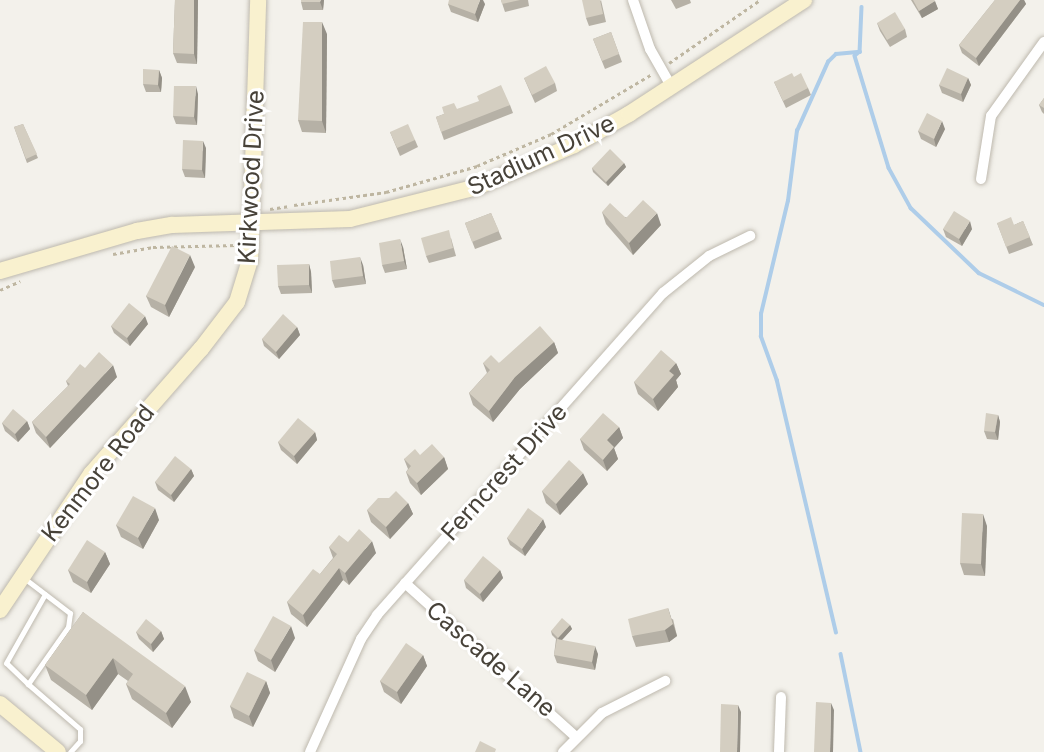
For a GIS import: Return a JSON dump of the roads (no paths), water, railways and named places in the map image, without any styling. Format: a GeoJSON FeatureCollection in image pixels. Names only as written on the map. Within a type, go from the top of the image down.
{"type":"FeatureCollection","features":[{"type":"Feature","properties":{"kind":"street","name":"Kirkwood Drive"},"geometry":{"type":"LineString","coordinates":[[206,343],[237,302],[251,245],[258,0]]}},
{"type":"Feature","properties":{"kind":"street"},"geometry":{"type":"LineString","coordinates":[[633,0],[671,86]]}},
{"type":"Feature","properties":{"kind":"street","name":"Stadium Drive"},"geometry":{"type":"LineString","coordinates":[[0,271],[137,231],[172,225],[269,224],[350,219],[477,187],[574,145],[804,0]]}},
{"type":"Feature","properties":{"kind":"street"},"geometry":{"type":"LineString","coordinates":[[981,179],[991,116],[1044,42]]}},
{"type":"Feature","properties":{"kind":"street","name":"Ferncrest Drive"},"geometry":{"type":"LineString","coordinates":[[310,752],[361,639],[405,583],[663,293],[709,256],[750,236]]}},
{"type":"Feature","properties":{"kind":"street","name":"Kenmore Road"},"geometry":{"type":"LineString","coordinates":[[0,610],[91,474],[206,343]]}},
{"type":"Feature","properties":{"kind":"street","name":"Cascade Lane"},"geometry":{"type":"LineString","coordinates":[[405,583],[575,736]]}},
{"type":"Feature","properties":{"kind":"street"},"geometry":{"type":"LineString","coordinates":[[564,752],[575,736],[622,700],[665,681]]}},
{"type":"Feature","properties":{"kind":"street"},"geometry":{"type":"LineString","coordinates":[[779,752],[781,697]]}},
{"type":"Feature","properties":{"kind":"street"},"geometry":{"type":"LineString","coordinates":[[0,704],[58,752]]}},
{"type":"Feature","properties":{"kind":"lane"},"geometry":{"type":"LineString","coordinates":[[22,576],[70,613],[71,620],[28,684]]}},
{"type":"Feature","properties":{"kind":"lane"},"geometry":{"type":"LineString","coordinates":[[45,594],[6,663],[80,729],[80,741],[70,752]]}},
{"type":"Feature","properties":{"kind":"waterway"},"geometry":{"type":"LineString","coordinates":[[862,7],[860,52],[855,56],[889,168],[911,208],[979,273],[1044,305]]}},
{"type":"Feature","properties":{"kind":"waterway"},"geometry":{"type":"LineString","coordinates":[[836,633],[777,381],[761,337],[761,314],[788,201],[797,131],[828,62],[836,54],[860,52]]}},
{"type":"Feature","properties":{"kind":"waterway"},"geometry":{"type":"LineString","coordinates":[[841,654],[861,752]]}}]}
